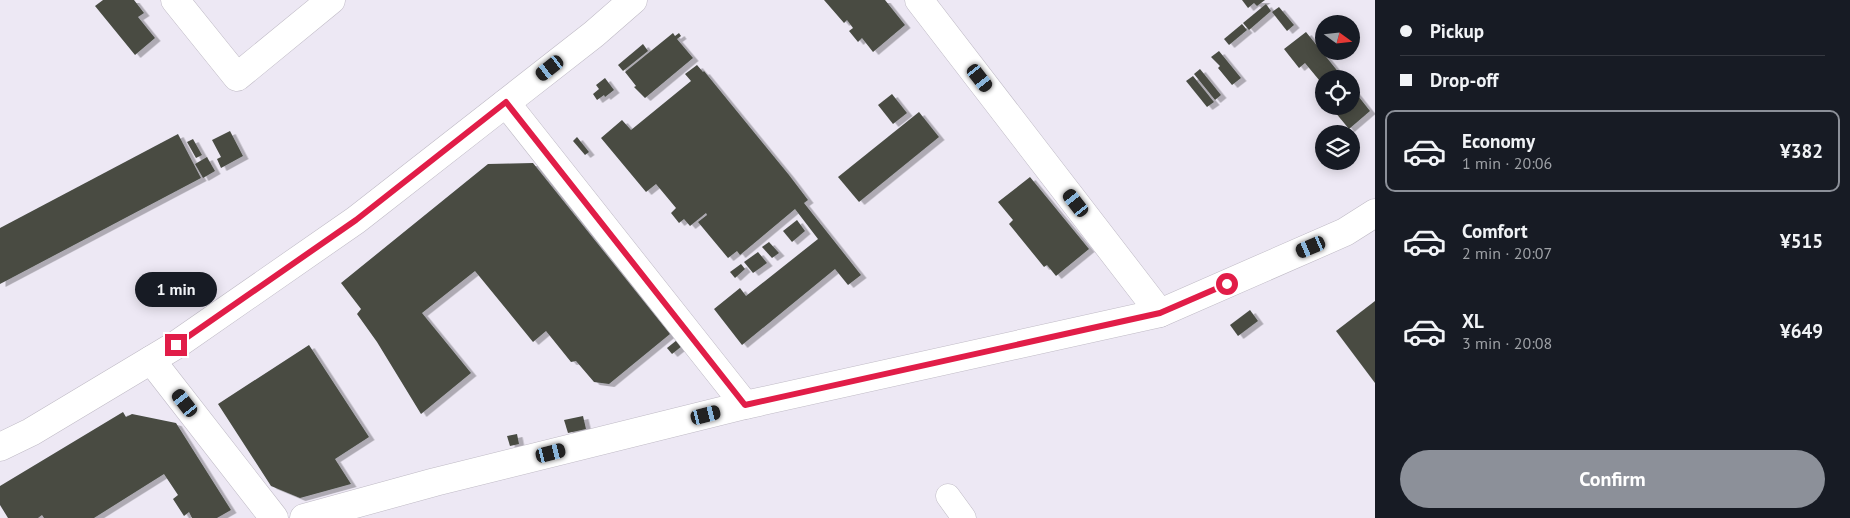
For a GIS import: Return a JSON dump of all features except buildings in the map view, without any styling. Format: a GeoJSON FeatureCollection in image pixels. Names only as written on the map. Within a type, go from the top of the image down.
{"type":"FeatureCollection","features":[{"type":"Feature","properties":{"kind":"street"},"geometry":{"type":"LineString","coordinates":[[175,0],[237,78],[331,0]]}},
{"type":"Feature","properties":{"kind":"street"},"geometry":{"type":"LineString","coordinates":[[0,448],[31,432],[184,339],[356,220],[594,34],[633,0]]}},
{"type":"Feature","properties":{"kind":"street"},"geometry":{"type":"LineString","coordinates":[[920,0],[1160,313]]}},
{"type":"Feature","properties":{"kind":"street"},"geometry":{"type":"LineString","coordinates":[[506,102],[745,405]]}},
{"type":"Feature","properties":{"kind":"street"},"geometry":{"type":"LineString","coordinates":[[304,518],[434,482],[745,405],[1160,313],[1345,232],[1375,213]]}},
{"type":"Feature","properties":{"kind":"street"},"geometry":{"type":"LineString","coordinates":[[151,360],[274,518]]}},
{"type":"Feature","properties":{"kind":"street"},"geometry":{"type":"LineString","coordinates":[[948,496],[964,518]]}},
{"type":"Feature","properties":{"kind":"route"},"geometry":{"type":"LineString","coordinates":[[176,345],[356,220],[506,102],[745,405],[1160,313],[1227,284]]}}]}
